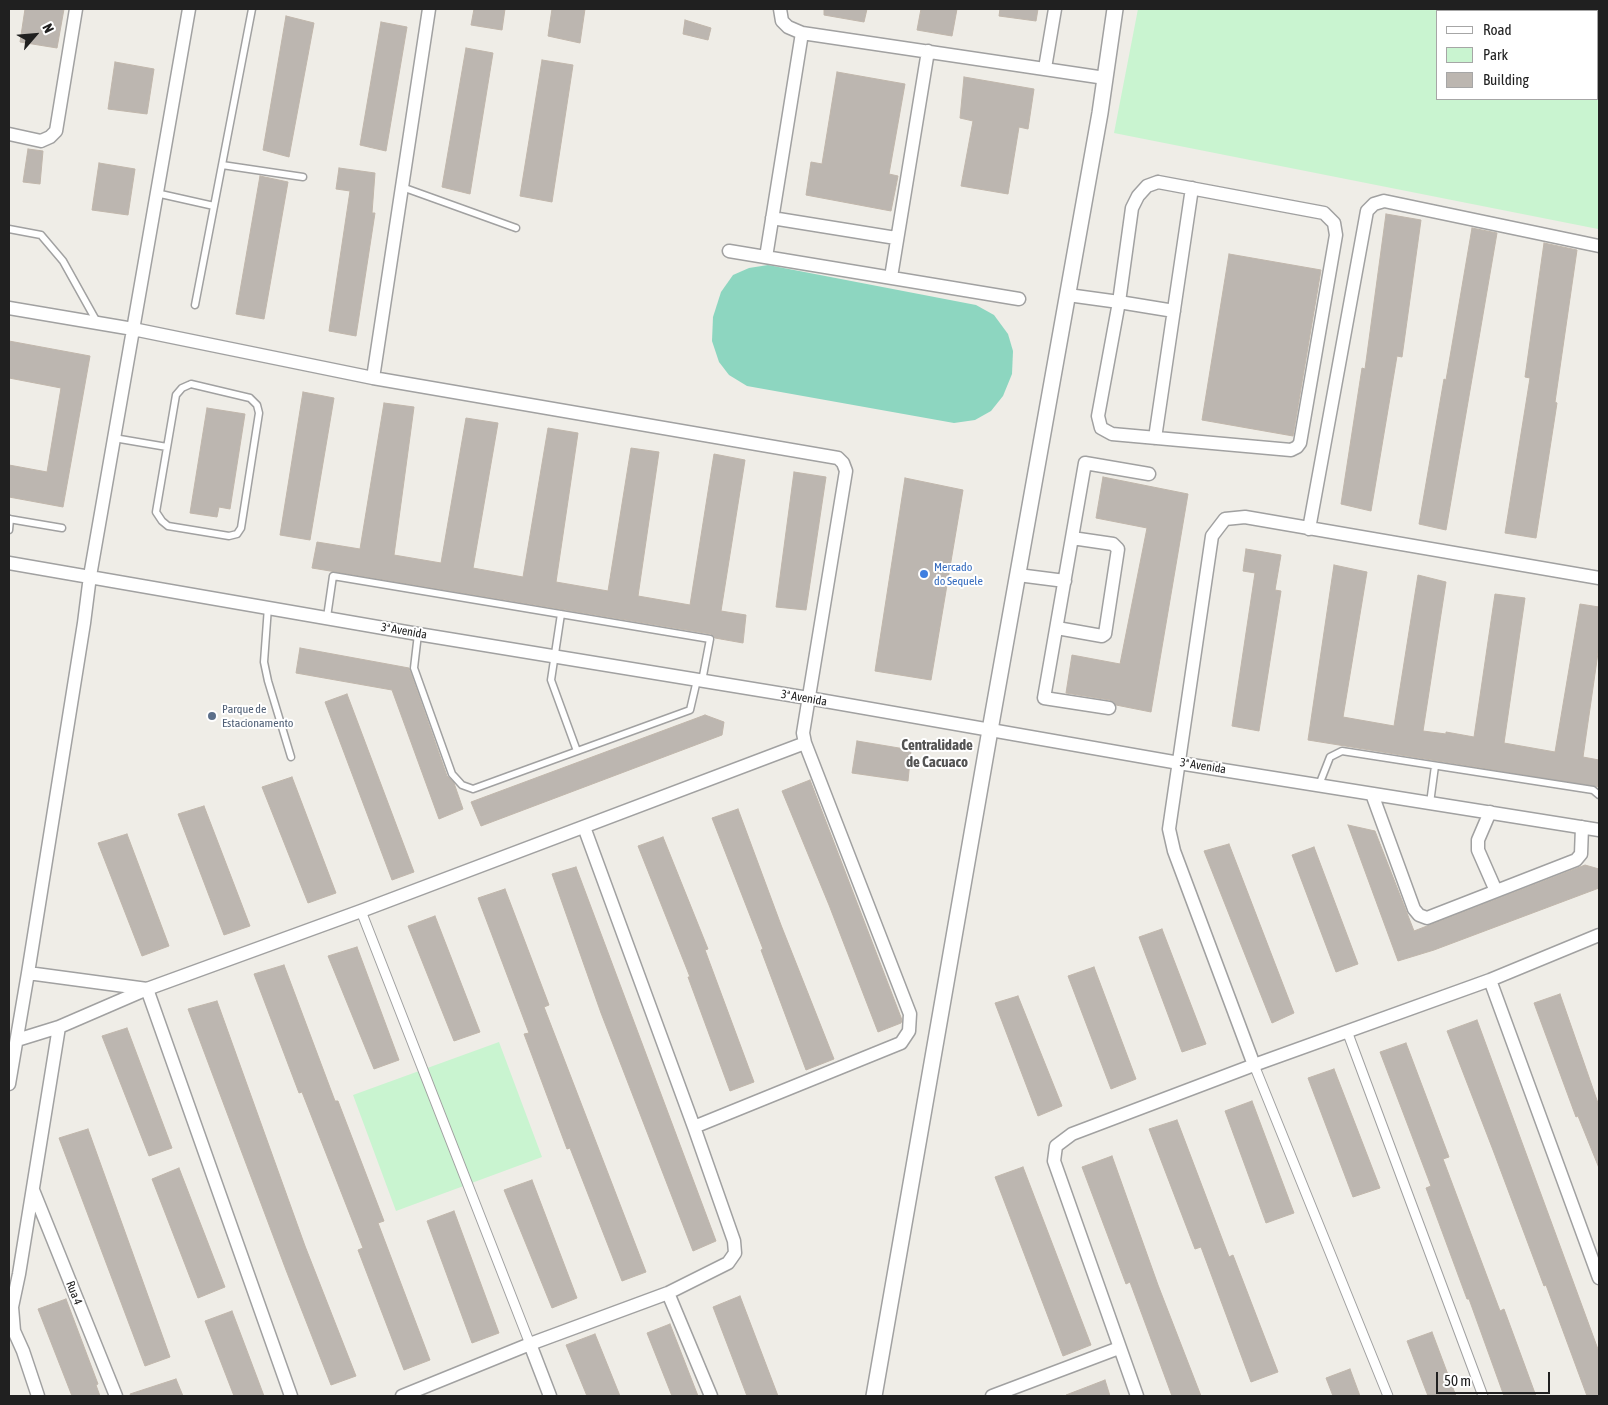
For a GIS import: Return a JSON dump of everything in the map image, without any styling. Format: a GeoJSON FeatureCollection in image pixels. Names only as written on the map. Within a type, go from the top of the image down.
{"type":"FeatureCollection","features":[{"type":"Feature","properties":{"kind":"street"},"geometry":{"type":"LineString","coordinates":[[9,134],[41,140],[50,137],[56,131],[76,9]]}},
{"type":"Feature","properties":{"kind":"street"},"geometry":{"type":"LineString","coordinates":[[9,1084],[15,1032],[28,973],[90,576],[188,9]]}},
{"type":"Feature","properties":{"kind":"street"},"geometry":{"type":"LineString","coordinates":[[373,378],[428,9]]}},
{"type":"Feature","properties":{"kind":"street"},"geometry":{"type":"LineString","coordinates":[[780,9],[782,21],[788,27],[802,33],[1105,78]]}},
{"type":"Feature","properties":{"kind":"street"},"geometry":{"type":"LineString","coordinates":[[1045,68],[1055,9]]}},
{"type":"Feature","properties":{"kind":"street"},"geometry":{"type":"LineString","coordinates":[[874,1396],[1068,295],[1115,9]]}},
{"type":"Feature","properties":{"kind":"street"},"geometry":{"type":"LineString","coordinates":[[766,257],[802,33]]}},
{"type":"Feature","properties":{"kind":"street"},"geometry":{"type":"LineString","coordinates":[[891,277],[928,51]]}},
{"type":"Feature","properties":{"kind":"street"},"geometry":{"type":"LineString","coordinates":[[1158,182],[1324,213],[1334,223],[1336,235],[1298,447],[1291,450],[1112,434],[1101,428],[1098,416],[1119,302],[1132,208],[1138,196],[1147,186],[1158,182]]}},
{"type":"Feature","properties":{"kind":"street"},"geometry":{"type":"LineString","coordinates":[[1155,438],[1192,188]]}},
{"type":"Feature","properties":{"kind":"street"},"geometry":{"type":"LineString","coordinates":[[1309,529],[1367,211],[1374,204],[1384,201],[1599,246]]}},
{"type":"Feature","properties":{"kind":"street"},"geometry":{"type":"LineString","coordinates":[[772,218],[896,238]]}},
{"type":"Feature","properties":{"kind":"street"},"geometry":{"type":"LineString","coordinates":[[729,251],[1019,299]]}},
{"type":"Feature","properties":{"kind":"street"},"geometry":{"type":"LineString","coordinates":[[1068,295],[1174,311]]}},
{"type":"Feature","properties":{"kind":"street"},"geometry":{"type":"LineString","coordinates":[[9,308],[98,323],[373,378],[838,458],[843,463],[846,471],[803,733],[805,743],[910,1014],[910,1031],[901,1043],[694,1127]]}},
{"type":"Feature","properties":{"kind":"street"},"geometry":{"type":"LineString","coordinates":[[1109,708],[1044,698],[1085,463],[1149,474]]}},
{"type":"Feature","properties":{"kind":"street"},"geometry":{"type":"LineString","coordinates":[[1388,1396],[1254,1065],[1174,851],[1169,829],[1212,536],[1225,519],[1245,517],[1599,578]]}},
{"type":"Feature","properties":{"kind":"street"},"geometry":{"type":"LineString","coordinates":[[1057,628],[1102,636],[1105,634],[1118,549],[1113,544],[1072,538]]}},
{"type":"Feature","properties":{"kind":"street","name":"3ª Avenida"},"geometry":{"type":"LineString","coordinates":[[9,563],[1179,762],[1599,830]]}},
{"type":"Feature","properties":{"kind":"street"},"geometry":{"type":"LineString","coordinates":[[1018,575],[1065,581]]}},
{"type":"Feature","properties":{"kind":"street"},"geometry":{"type":"LineString","coordinates":[[15,1032],[59,1027],[147,989],[361,911],[805,743]]}},
{"type":"Feature","properties":{"kind":"street"},"geometry":{"type":"LineString","coordinates":[[1372,794],[1414,909],[1419,915],[1427,918],[1576,860],[1581,854],[1582,827]]}},
{"type":"Feature","properties":{"kind":"street"},"geometry":{"type":"LineString","coordinates":[[1490,812],[1478,840],[1478,850],[1496,891]]}},
{"type":"Feature","properties":{"kind":"street"},"geometry":{"type":"LineString","coordinates":[[402,1396],[530,1344],[668,1293],[728,1263],[735,1252],[734,1241],[694,1127],[584,827]]}},
{"type":"Feature","properties":{"kind":"street"},"geometry":{"type":"LineString","coordinates":[[361,911],[550,1396]]}},
{"type":"Feature","properties":{"kind":"street"},"geometry":{"type":"LineString","coordinates":[[1137,1396],[1054,1161],[1056,1146],[1072,1134],[1254,1065],[1490,980],[1599,935]]}},
{"type":"Feature","properties":{"kind":"street"},"geometry":{"type":"LineString","coordinates":[[28,973],[147,989]]}},
{"type":"Feature","properties":{"kind":"street"},"geometry":{"type":"LineString","coordinates":[[1490,980],[1599,1278]]}},
{"type":"Feature","properties":{"kind":"street"},"geometry":{"type":"LineString","coordinates":[[147,989],[291,1396]]}},
{"type":"Feature","properties":{"kind":"street"},"geometry":{"type":"LineString","coordinates":[[38,1396],[23,1351],[14,1331],[12,1307],[59,1027]]}},
{"type":"Feature","properties":{"kind":"street"},"geometry":{"type":"LineString","coordinates":[[1347,1031],[1483,1396]]}},
{"type":"Feature","properties":{"kind":"street","name":"Rua 4"},"geometry":{"type":"LineString","coordinates":[[33,1190],[116,1396]]}},
{"type":"Feature","properties":{"kind":"street"},"geometry":{"type":"LineString","coordinates":[[668,1293],[711,1396]]}},
{"type":"Feature","properties":{"kind":"street"},"geometry":{"type":"LineString","coordinates":[[992,1396],[1119,1348]]}},
{"type":"Feature","properties":{"kind":"lane"},"geometry":{"type":"LineString","coordinates":[[195,305],[252,9]]}},
{"type":"Feature","properties":{"kind":"lane"},"geometry":{"type":"LineString","coordinates":[[222,165],[302,178]]}},
{"type":"Feature","properties":{"kind":"lane"},"geometry":{"type":"LineString","coordinates":[[401,187],[516,228]]}},
{"type":"Feature","properties":{"kind":"lane"},"geometry":{"type":"LineString","coordinates":[[156,193],[214,206]]}},
{"type":"Feature","properties":{"kind":"lane"},"geometry":{"type":"LineString","coordinates":[[9,228],[41,235],[63,261],[98,323]]}},
{"type":"Feature","properties":{"kind":"lane"},"geometry":{"type":"LineString","coordinates":[[191,384],[250,398],[257,405],[259,413],[258,422],[241,528],[236,534],[229,536],[168,526],[162,521],[156,512],[167,448],[176,395],[182,388],[191,384]]}},
{"type":"Feature","properties":{"kind":"lane"},"geometry":{"type":"LineString","coordinates":[[114,438],[167,448]]}},
{"type":"Feature","properties":{"kind":"lane"},"geometry":{"type":"LineString","coordinates":[[9,530],[9,519],[62,528]]}},
{"type":"Feature","properties":{"kind":"lane"},"geometry":{"type":"LineString","coordinates":[[326,617],[333,576],[710,639],[690,710],[473,789],[462,785],[452,774],[414,668],[418,634]]}},
{"type":"Feature","properties":{"kind":"lane"},"geometry":{"type":"LineString","coordinates":[[268,607],[264,662],[291,757]]}},
{"type":"Feature","properties":{"kind":"lane"},"geometry":{"type":"LineString","coordinates":[[561,614],[550,680],[577,752]]}},
{"type":"Feature","properties":{"kind":"lane"},"geometry":{"type":"LineString","coordinates":[[1319,785],[1330,757],[1342,751],[1593,790],[1599,795]]}},
{"type":"Feature","properties":{"kind":"lane"},"geometry":{"type":"LineString","coordinates":[[1430,803],[1435,766]]}},
{"type":"Feature","properties":{"kind":"green space"},"geometry":{"type":"Polygon","coordinates":[[[1138,9],[1599,9],[1598,229],[1114,133],[1138,9]]]}},
{"type":"Feature","properties":{"kind":"green space"},"geometry":{"type":"Polygon","coordinates":[[[768,265],[976,305],[994,315],[1008,334],[1013,351],[1012,374],[1003,396],[991,411],[975,420],[954,423],[747,386],[729,375],[719,362],[712,341],[713,317],[721,292],[733,275],[749,268],[768,265]]]}},
{"type":"Feature","properties":{"kind":"green space"},"geometry":{"type":"Polygon","coordinates":[[[499,1042],[542,1157],[396,1211],[353,1095],[499,1042]]]}},
{"type":"Feature","properties":{"kind":"building"},"geometry":{"type":"Polygon","coordinates":[[[25,9],[64,9],[57,48],[20,42],[25,9]]]}},
{"type":"Feature","properties":{"kind":"building"},"geometry":{"type":"Polygon","coordinates":[[[474,9],[505,9],[502,30],[471,25],[474,9]]]}},
{"type":"Feature","properties":{"kind":"building"},"geometry":{"type":"Polygon","coordinates":[[[552,9],[585,9],[580,43],[548,36],[552,9]]]}},
{"type":"Feature","properties":{"kind":"building"},"geometry":{"type":"Polygon","coordinates":[[[824,9],[867,9],[864,22],[824,15],[824,9]]]}},
{"type":"Feature","properties":{"kind":"building"},"geometry":{"type":"Polygon","coordinates":[[[921,9],[957,9],[952,36],[917,30],[921,9]]]}},
{"type":"Feature","properties":{"kind":"building"},"geometry":{"type":"Polygon","coordinates":[[[1000,9],[1038,9],[1036,21],[999,16],[1000,9]]]}},
{"type":"Feature","properties":{"kind":"building"},"geometry":{"type":"Polygon","coordinates":[[[286,16],[314,23],[289,157],[263,150],[286,16]]]}},
{"type":"Feature","properties":{"kind":"building"},"geometry":{"type":"Polygon","coordinates":[[[685,20],[711,28],[708,40],[683,34],[685,20]]]}},
{"type":"Feature","properties":{"kind":"building"},"geometry":{"type":"Polygon","coordinates":[[[381,22],[407,27],[386,151],[360,145],[381,22]]]}},
{"type":"Feature","properties":{"kind":"building"},"geometry":{"type":"Polygon","coordinates":[[[466,48],[493,53],[470,194],[442,187],[466,48]]]}},
{"type":"Feature","properties":{"kind":"building"},"geometry":{"type":"Polygon","coordinates":[[[542,60],[573,65],[552,202],[520,196],[542,60]]]}},
{"type":"Feature","properties":{"kind":"building"},"geometry":{"type":"Polygon","coordinates":[[[115,62],[154,69],[147,114],[108,109],[115,62]]]}},
{"type":"Feature","properties":{"kind":"building"},"geometry":{"type":"Polygon","coordinates":[[[837,72],[905,84],[889,174],[898,176],[891,211],[806,195],[811,162],[822,164],[837,72]]]}},
{"type":"Feature","properties":{"kind":"building"},"geometry":{"type":"Polygon","coordinates":[[[964,77],[1034,89],[1028,129],[1019,127],[1008,194],[961,186],[973,121],[960,118],[964,77]]]}},
{"type":"Feature","properties":{"kind":"building"},"geometry":{"type":"Polygon","coordinates":[[[28,149],[43,151],[40,184],[23,182],[28,149]]]}},
{"type":"Feature","properties":{"kind":"building"},"geometry":{"type":"Polygon","coordinates":[[[99,163],[135,169],[128,215],[92,210],[99,163]]]}},
{"type":"Feature","properties":{"kind":"building"},"geometry":{"type":"Polygon","coordinates":[[[339,168],[375,173],[372,213],[375,213],[356,336],[329,331],[350,191],[336,189],[339,168]]]}},
{"type":"Feature","properties":{"kind":"building"},"geometry":{"type":"Polygon","coordinates":[[[260,176],[288,182],[264,319],[236,314],[260,176]]]}},
{"type":"Feature","properties":{"kind":"building"},"geometry":{"type":"Polygon","coordinates":[[[1386,214],[1421,220],[1402,357],[1397,356],[1371,511],[1341,504],[1362,368],[1365,369],[1386,214]]]}},
{"type":"Feature","properties":{"kind":"building"},"geometry":{"type":"Polygon","coordinates":[[[1472,228],[1497,233],[1446,530],[1419,524],[1472,228]]]}},
{"type":"Feature","properties":{"kind":"building"},"geometry":{"type":"Polygon","coordinates":[[[1544,243],[1577,250],[1555,402],[1557,403],[1536,538],[1505,533],[1530,378],[1525,377],[1544,243]]]}},
{"type":"Feature","properties":{"kind":"building"},"geometry":{"type":"Polygon","coordinates":[[[1229,254],[1321,270],[1293,436],[1202,420],[1229,254]]]}},
{"type":"Feature","properties":{"kind":"building"},"geometry":{"type":"Polygon","coordinates":[[[9,341],[90,356],[63,507],[9,497],[9,465],[47,472],[61,388],[9,378],[9,341]]]}},
{"type":"Feature","properties":{"kind":"building"},"geometry":{"type":"Polygon","coordinates":[[[303,392],[334,398],[310,540],[280,535],[303,392]]]}},
{"type":"Feature","properties":{"kind":"building"},"geometry":{"type":"Polygon","coordinates":[[[384,403],[414,407],[394,555],[441,563],[466,418],[498,423],[473,568],[523,577],[548,428],[578,433],[556,582],[608,591],[631,448],[659,452],[638,596],[690,605],[714,454],[745,460],[721,611],[746,615],[743,643],[715,638],[711,634],[312,568],[317,542],[360,549],[384,403]]]}},
{"type":"Feature","properties":{"kind":"building"},"geometry":{"type":"Polygon","coordinates":[[[207,408],[245,414],[230,509],[219,507],[217,517],[190,513],[207,408]]]}},
{"type":"Feature","properties":{"kind":"building"},"geometry":{"type":"Polygon","coordinates":[[[794,472],[826,477],[806,610],[776,607],[794,472]]]}},
{"type":"Feature","properties":{"kind":"building"},"geometry":{"type":"Polygon","coordinates":[[[1103,477],[1188,494],[1151,712],[1116,705],[1110,700],[1066,693],[1072,655],[1120,664],[1147,528],[1096,518],[1103,477]]]}},
{"type":"Feature","properties":{"kind":"building"},"geometry":{"type":"Polygon","coordinates":[[[905,478],[963,490],[931,680],[875,671],[905,478]]]}},
{"type":"Feature","properties":{"kind":"building"},"geometry":{"type":"Polygon","coordinates":[[[1246,549],[1281,555],[1275,590],[1281,591],[1259,731],[1232,726],[1255,573],[1243,571],[1246,549]]]}},
{"type":"Feature","properties":{"kind":"building"},"geometry":{"type":"Polygon","coordinates":[[[1334,565],[1367,572],[1343,717],[1394,726],[1418,575],[1446,582],[1423,731],[1446,734],[1446,732],[1474,737],[1495,594],[1525,598],[1504,743],[1555,752],[1580,604],[1599,607],[1599,646],[1583,757],[1599,760],[1599,787],[1308,740],[1334,565]]]}},
{"type":"Feature","properties":{"kind":"building"},"geometry":{"type":"Polygon","coordinates":[[[300,648],[409,668],[447,776],[454,783],[463,809],[439,819],[392,690],[296,673],[300,648]]]}},
{"type":"Feature","properties":{"kind":"building"},"geometry":{"type":"Polygon","coordinates":[[[347,694],[414,872],[392,880],[325,702],[347,694]]]}},
{"type":"Feature","properties":{"kind":"building"},"geometry":{"type":"Polygon","coordinates":[[[705,715],[724,722],[722,735],[481,826],[471,802],[705,715]]]}},
{"type":"Feature","properties":{"kind":"building"},"geometry":{"type":"Polygon","coordinates":[[[857,741],[911,750],[908,781],[852,773],[857,741]]]}},
{"type":"Feature","properties":{"kind":"building"},"geometry":{"type":"Polygon","coordinates":[[[292,777],[336,893],[308,903],[262,787],[292,777]]]}},
{"type":"Feature","properties":{"kind":"building"},"geometry":{"type":"Polygon","coordinates":[[[810,780],[902,1020],[901,1023],[878,1032],[782,791],[810,780]]]}},
{"type":"Feature","properties":{"kind":"building"},"geometry":{"type":"Polygon","coordinates":[[[204,806],[250,926],[224,935],[178,814],[204,806]]]}},
{"type":"Feature","properties":{"kind":"building"},"geometry":{"type":"Polygon","coordinates":[[[738,809],[834,1059],[806,1070],[761,950],[763,949],[712,818],[738,809]]]}},
{"type":"Feature","properties":{"kind":"building"},"geometry":{"type":"Polygon","coordinates":[[[1348,825],[1375,831],[1414,931],[1585,865],[1599,869],[1599,888],[1434,950],[1398,961],[1348,825]]]}},
{"type":"Feature","properties":{"kind":"building"},"geometry":{"type":"Polygon","coordinates":[[[127,834],[169,946],[142,956],[98,843],[127,834]]]}},
{"type":"Feature","properties":{"kind":"building"},"geometry":{"type":"Polygon","coordinates":[[[663,837],[708,949],[705,950],[754,1082],[730,1091],[688,977],[690,977],[638,846],[663,837]]]}},
{"type":"Feature","properties":{"kind":"building"},"geometry":{"type":"Polygon","coordinates":[[[1229,844],[1294,1013],[1272,1023],[1204,851],[1229,844]]]}},
{"type":"Feature","properties":{"kind":"building"},"geometry":{"type":"Polygon","coordinates":[[[1314,847],[1358,964],[1336,972],[1292,855],[1314,847]]]}},
{"type":"Feature","properties":{"kind":"building"},"geometry":{"type":"Polygon","coordinates":[[[576,867],[716,1241],[693,1251],[601,1013],[552,874],[576,867]]]}},
{"type":"Feature","properties":{"kind":"building"},"geometry":{"type":"Polygon","coordinates":[[[505,889],[549,1005],[544,1007],[646,1272],[622,1281],[570,1148],[567,1149],[524,1034],[529,1033],[478,898],[505,889]]]}},
{"type":"Feature","properties":{"kind":"building"},"geometry":{"type":"Polygon","coordinates":[[[435,916],[480,1032],[454,1041],[408,926],[435,916]]]}},
{"type":"Feature","properties":{"kind":"building"},"geometry":{"type":"Polygon","coordinates":[[[1162,929],[1206,1044],[1182,1052],[1139,937],[1162,929]]]}},
{"type":"Feature","properties":{"kind":"building"},"geometry":{"type":"Polygon","coordinates":[[[357,947],[399,1060],[374,1069],[328,956],[357,947]]]}},
{"type":"Feature","properties":{"kind":"building"},"geometry":{"type":"Polygon","coordinates":[[[284,965],[335,1101],[338,1101],[384,1221],[378,1223],[430,1360],[404,1370],[358,1250],[363,1248],[302,1092],[299,1093],[254,974],[284,965]]]}},
{"type":"Feature","properties":{"kind":"building"},"geometry":{"type":"Polygon","coordinates":[[[1094,967],[1136,1079],[1111,1089],[1068,976],[1094,967]]]}},
{"type":"Feature","properties":{"kind":"building"},"geometry":{"type":"Polygon","coordinates":[[[1560,994],[1599,1106],[1599,1168],[1578,1116],[1576,1117],[1534,1003],[1560,994]]]}},
{"type":"Feature","properties":{"kind":"building"},"geometry":{"type":"Polygon","coordinates":[[[1018,996],[1062,1106],[1038,1116],[995,1003],[1018,996]]]}},
{"type":"Feature","properties":{"kind":"building"},"geometry":{"type":"Polygon","coordinates":[[[217,1001],[305,1246],[356,1376],[331,1385],[188,1009],[217,1001]]]}},
{"type":"Feature","properties":{"kind":"building"},"geometry":{"type":"Polygon","coordinates":[[[1477,1020],[1599,1352],[1599,1396],[1587,1396],[1447,1031],[1477,1020]]]}},
{"type":"Feature","properties":{"kind":"building"},"geometry":{"type":"Polygon","coordinates":[[[127,1028],[172,1148],[149,1156],[102,1036],[127,1028]]]}},
{"type":"Feature","properties":{"kind":"building"},"geometry":{"type":"Polygon","coordinates":[[[1406,1043],[1449,1157],[1443,1159],[1500,1311],[1504,1309],[1536,1396],[1504,1396],[1426,1188],[1431,1186],[1380,1052],[1406,1043]]]}},
{"type":"Feature","properties":{"kind":"building"},"geometry":{"type":"Polygon","coordinates":[[[1334,1069],[1380,1188],[1353,1197],[1308,1078],[1334,1069]]]}},
{"type":"Feature","properties":{"kind":"building"},"geometry":{"type":"Polygon","coordinates":[[[1252,1101],[1294,1213],[1266,1223],[1225,1111],[1252,1101]]]}},
{"type":"Feature","properties":{"kind":"building"},"geometry":{"type":"Polygon","coordinates":[[[1177,1120],[1229,1257],[1233,1255],[1278,1372],[1251,1382],[1201,1247],[1195,1249],[1149,1129],[1177,1120]]]}},
{"type":"Feature","properties":{"kind":"building"},"geometry":{"type":"Polygon","coordinates":[[[88,1129],[170,1357],[145,1366],[59,1138],[88,1129]]]}},
{"type":"Feature","properties":{"kind":"building"},"geometry":{"type":"Polygon","coordinates":[[[1112,1156],[1158,1285],[1201,1396],[1172,1396],[1130,1282],[1126,1284],[1082,1167],[1112,1156]]]}},
{"type":"Feature","properties":{"kind":"building"},"geometry":{"type":"Polygon","coordinates":[[[1023,1167],[1091,1345],[1063,1356],[995,1177],[1023,1167]]]}},
{"type":"Feature","properties":{"kind":"building"},"geometry":{"type":"Polygon","coordinates":[[[179,1168],[225,1287],[198,1298],[152,1179],[179,1168]]]}},
{"type":"Feature","properties":{"kind":"building"},"geometry":{"type":"Polygon","coordinates":[[[532,1180],[577,1298],[552,1308],[504,1190],[532,1180]]]}},
{"type":"Feature","properties":{"kind":"building"},"geometry":{"type":"Polygon","coordinates":[[[454,1211],[499,1333],[472,1343],[427,1221],[454,1211]]]}},
{"type":"Feature","properties":{"kind":"building"},"geometry":{"type":"Polygon","coordinates":[[[740,1296],[778,1396],[747,1396],[713,1307],[740,1296]]]}},
{"type":"Feature","properties":{"kind":"building"},"geometry":{"type":"Polygon","coordinates":[[[66,1299],[98,1384],[96,1385],[100,1396],[72,1396],[38,1309],[66,1299]]]}},
{"type":"Feature","properties":{"kind":"building"},"geometry":{"type":"Polygon","coordinates":[[[232,1311],[264,1396],[234,1396],[205,1321],[232,1311]]]}},
{"type":"Feature","properties":{"kind":"building"},"geometry":{"type":"Polygon","coordinates":[[[670,1324],[698,1396],[672,1396],[647,1333],[670,1324]]]}},
{"type":"Feature","properties":{"kind":"building"},"geometry":{"type":"Polygon","coordinates":[[[1432,1332],[1456,1396],[1428,1396],[1407,1341],[1432,1332]]]}},
{"type":"Feature","properties":{"kind":"building"},"geometry":{"type":"Polygon","coordinates":[[[595,1334],[620,1396],[587,1396],[566,1345],[595,1334]]]}},
{"type":"Feature","properties":{"kind":"building"},"geometry":{"type":"Polygon","coordinates":[[[1350,1369],[1360,1396],[1333,1396],[1326,1378],[1350,1369]]]}},
{"type":"Feature","properties":{"kind":"building"},"geometry":{"type":"Polygon","coordinates":[[[176,1379],[183,1396],[131,1396],[130,1394],[176,1379]]]}},
{"type":"Feature","properties":{"kind":"building"},"geometry":{"type":"Polygon","coordinates":[[[1105,1380],[1110,1396],[1066,1396],[1066,1395],[1105,1380]]]}},
{"type":"Feature","properties":{"kind":"place","name":"Mercado do Sequele"},"geometry":{"type":"Point","coordinates":[924,574]}},
{"type":"Feature","properties":{"kind":"place","name":"Parque de Estacionamento"},"geometry":{"type":"Point","coordinates":[212,716]}},
{"type":"Feature","properties":{"kind":"district","name":"Centralidade de Cacuaco"},"geometry":{"type":"Point","coordinates":[937,754]}}]}
